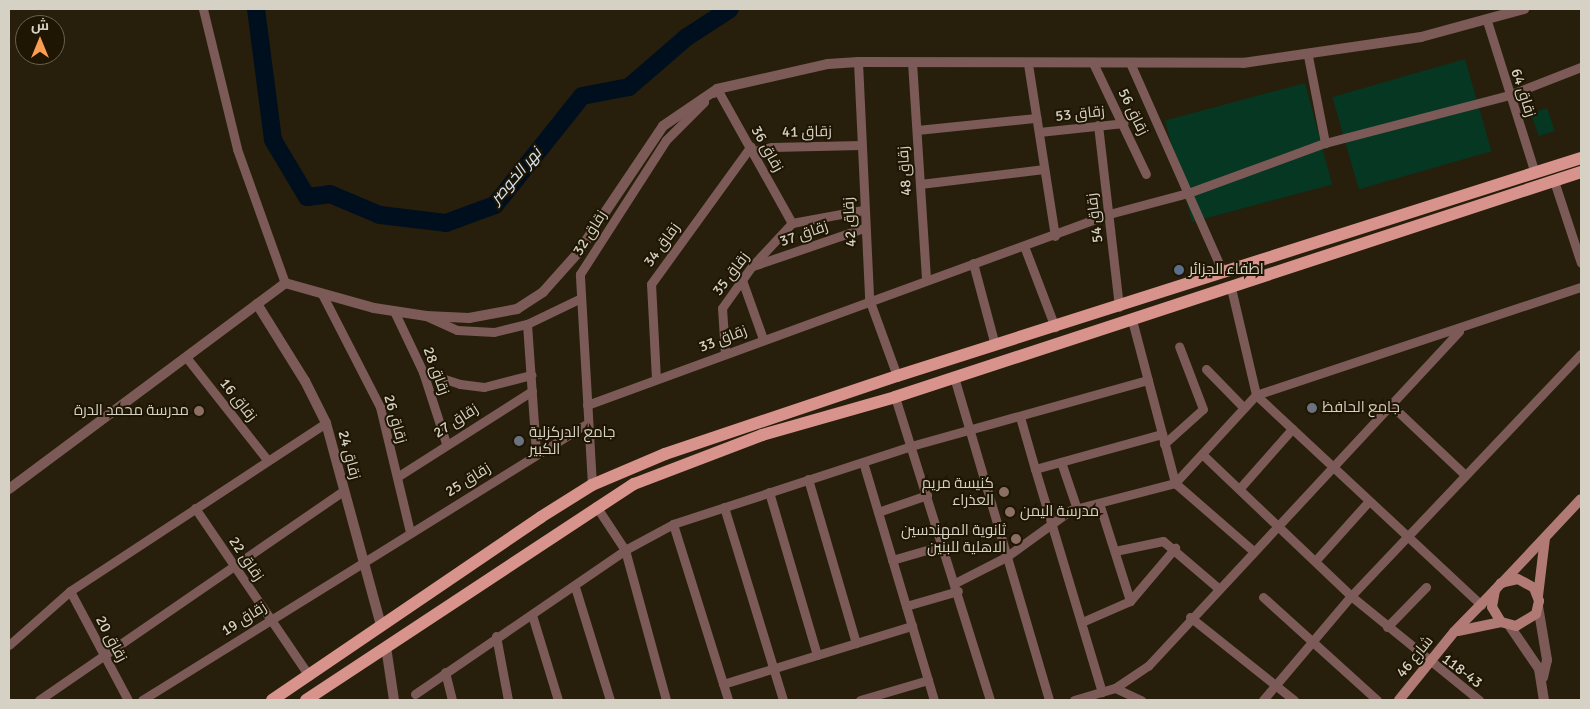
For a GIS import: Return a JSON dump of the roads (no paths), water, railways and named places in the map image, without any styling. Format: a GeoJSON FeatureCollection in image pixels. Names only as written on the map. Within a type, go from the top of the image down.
{"type":"FeatureCollection","features":[{"type":"Feature","properties":{"kind":"main road"},"geometry":{"type":"LineString","coordinates":[[272,700],[592,485],[665,454],[897,376],[1119,307],[1581,158]]}},
{"type":"Feature","properties":{"kind":"main road"},"geometry":{"type":"LineString","coordinates":[[309,699],[596,506],[634,484],[762,435],[895,396],[1132,320],[1581,172]]}},
{"type":"Feature","properties":{"kind":"main road","name":"شارع 46"},"geometry":{"type":"LineString","coordinates":[[1399,700],[1454,632],[1581,499]]}},
{"type":"Feature","properties":{"kind":"main road"},"geometry":{"type":"LineString","coordinates":[[1454,632],[1472,625],[1524,624],[1538,601],[1545,537]]}},
{"type":"Feature","properties":{"kind":"main road"},"geometry":{"type":"LineString","coordinates":[[1505,624],[1492,607],[1498,587],[1518,579],[1534,588],[1538,601]]}},
{"type":"Feature","properties":{"kind":"street"},"geometry":{"type":"LineString","coordinates":[[203,9],[237,149],[285,283]]}},
{"type":"Feature","properties":{"kind":"street"},"geometry":{"type":"LineString","coordinates":[[285,283],[394,311],[426,316],[469,318],[517,309],[544,292],[577,254],[663,126],[717,88],[828,64],[858,62],[1093,63],[1131,65],[1243,63],[1308,56],[1421,37],[1487,21],[1524,9]]}},
{"type":"Feature","properties":{"kind":"street","name":"زقاق 64"},"geometry":{"type":"LineString","coordinates":[[1487,21],[1535,173]]}},
{"type":"Feature","properties":{"kind":"street"},"geometry":{"type":"LineString","coordinates":[[1308,56],[1325,143]]}},
{"type":"Feature","properties":{"kind":"street","name":"زقاق 42"},"geometry":{"type":"LineString","coordinates":[[858,62],[863,210],[869,299],[897,376]]}},
{"type":"Feature","properties":{"kind":"street","name":"زقاق 48"},"geometry":{"type":"LineString","coordinates":[[912,62],[926,278]]}},
{"type":"Feature","properties":{"kind":"street","name":"زقاق 56"},"geometry":{"type":"LineString","coordinates":[[1093,63],[1124,123],[1146,174]]}},
{"type":"Feature","properties":{"kind":"street"},"geometry":{"type":"LineString","coordinates":[[1028,64],[1055,236]]}},
{"type":"Feature","properties":{"kind":"street"},"geometry":{"type":"LineString","coordinates":[[1131,65],[1223,273]]}},
{"type":"Feature","properties":{"kind":"street","name":"زقاق 33"},"geometry":{"type":"LineString","coordinates":[[587,405],[926,278],[1055,236],[1108,214],[1188,193],[1325,143],[1509,95],[1581,67]]}},
{"type":"Feature","properties":{"kind":"street","name":"زقاق 36"},"geometry":{"type":"LineString","coordinates":[[717,88],[792,223]]}},
{"type":"Feature","properties":{"kind":"street","name":"زقاق 32"},"geometry":{"type":"LineString","coordinates":[[592,485],[580,274],[666,140],[717,88]]}},
{"type":"Feature","properties":{"kind":"street"},"geometry":{"type":"LineString","coordinates":[[917,130],[1036,118]]}},
{"type":"Feature","properties":{"kind":"street","name":"زقاق 53"},"geometry":{"type":"LineString","coordinates":[[1039,132],[1124,123]]}},
{"type":"Feature","properties":{"kind":"street","name":"زقاق 54"},"geometry":{"type":"LineString","coordinates":[[1098,125],[1119,307]]}},
{"type":"Feature","properties":{"kind":"street","name":"زقاق 41"},"geometry":{"type":"LineString","coordinates":[[752,149],[772,146],[861,145]]}},
{"type":"Feature","properties":{"kind":"street","name":"زقاق 34"},"geometry":{"type":"LineString","coordinates":[[656,379],[651,284],[752,149]]}},
{"type":"Feature","properties":{"kind":"street"},"geometry":{"type":"LineString","coordinates":[[920,184],[1044,169]]}},
{"type":"Feature","properties":{"kind":"street"},"geometry":{"type":"LineString","coordinates":[[1554,181],[1581,263]]}},
{"type":"Feature","properties":{"kind":"street"},"geometry":{"type":"LineString","coordinates":[[792,223],[863,210]]}},
{"type":"Feature","properties":{"kind":"street","name":"زقاق 35"},"geometry":{"type":"LineString","coordinates":[[725,353],[722,308],[752,266],[792,223]]}},
{"type":"Feature","properties":{"kind":"street","name":"زقاق 37"},"geometry":{"type":"LineString","coordinates":[[752,266],[864,228]]}},
{"type":"Feature","properties":{"kind":"street"},"geometry":{"type":"LineString","coordinates":[[1024,246],[1055,327]]}},
{"type":"Feature","properties":{"kind":"street"},"geometry":{"type":"LineString","coordinates":[[577,254],[580,274]]}},
{"type":"Feature","properties":{"kind":"street"},"geometry":{"type":"LineString","coordinates":[[973,263],[995,345]]}},
{"type":"Feature","properties":{"kind":"street"},"geometry":{"type":"LineString","coordinates":[[742,280],[763,339]]}},
{"type":"Feature","properties":{"kind":"street"},"geometry":{"type":"LineString","coordinates":[[9,489],[285,283]]}},
{"type":"Feature","properties":{"kind":"street"},"geometry":{"type":"LineString","coordinates":[[906,606],[956,587],[1006,557],[1077,509],[1175,483],[1256,395],[1460,329],[1581,287]]}},
{"type":"Feature","properties":{"kind":"street"},"geometry":{"type":"LineString","coordinates":[[1231,288],[1256,395],[1481,605]]}},
{"type":"Feature","properties":{"kind":"street","name":"زقاق 26"},"geometry":{"type":"LineString","coordinates":[[322,294],[380,407],[410,532]]}},
{"type":"Feature","properties":{"kind":"street"},"geometry":{"type":"LineString","coordinates":[[426,316],[457,330],[494,332],[527,324],[581,298]]}},
{"type":"Feature","properties":{"kind":"street","name":"زقاق 24"},"geometry":{"type":"LineString","coordinates":[[257,304],[305,381],[326,423],[381,626]]}},
{"type":"Feature","properties":{"kind":"street","name":"زقاق 28"},"geometry":{"type":"LineString","coordinates":[[394,311],[423,372],[446,443]]}},
{"type":"Feature","properties":{"kind":"street"},"geometry":{"type":"LineString","coordinates":[[1132,320],[1175,483],[1252,550]]}},
{"type":"Feature","properties":{"kind":"street"},"geometry":{"type":"LineString","coordinates":[[527,324],[536,454]]}},
{"type":"Feature","properties":{"kind":"street"},"geometry":{"type":"LineString","coordinates":[[1074,700],[1115,688],[1148,666],[1252,550],[1460,329]]}},
{"type":"Feature","properties":{"kind":"street"},"geometry":{"type":"LineString","coordinates":[[1164,444],[1203,409],[1179,346]]}},
{"type":"Feature","properties":{"kind":"street"},"geometry":{"type":"LineString","coordinates":[[1263,700],[1351,596],[1581,354]]}},
{"type":"Feature","properties":{"kind":"street","name":"زقاق 16"},"geometry":{"type":"LineString","coordinates":[[186,357],[268,461]]}},
{"type":"Feature","properties":{"kind":"street"},"geometry":{"type":"LineString","coordinates":[[1206,369],[1244,408]]}},
{"type":"Feature","properties":{"kind":"street"},"geometry":{"type":"LineString","coordinates":[[423,372],[460,384],[484,386],[531,375]]}},
{"type":"Feature","properties":{"kind":"street"},"geometry":{"type":"LineString","coordinates":[[954,377],[1049,700]]}},
{"type":"Feature","properties":{"kind":"street"},"geometry":{"type":"LineString","coordinates":[[415,694],[496,636],[575,587],[625,550],[673,524],[911,446],[970,432],[1148,380]]}},
{"type":"Feature","properties":{"kind":"street","name":"زقاق 27"},"geometry":{"type":"LineString","coordinates":[[397,477],[446,443],[532,391]]}},
{"type":"Feature","properties":{"kind":"street"},"geometry":{"type":"LineString","coordinates":[[895,396],[944,545],[990,700]]}},
{"type":"Feature","properties":{"kind":"street"},"geometry":{"type":"LineString","coordinates":[[1390,404],[1465,475]]}},
{"type":"Feature","properties":{"kind":"street"},"geometry":{"type":"LineString","coordinates":[[1020,417],[1102,692]]}},
{"type":"Feature","properties":{"kind":"street","name":"زقاق 25"},"geometry":{"type":"LineString","coordinates":[[362,561],[588,422]]}},
{"type":"Feature","properties":{"kind":"street"},"geometry":{"type":"LineString","coordinates":[[9,645],[70,592],[326,423]]}},
{"type":"Feature","properties":{"kind":"street"},"geometry":{"type":"LineString","coordinates":[[1240,488],[1292,429]]}},
{"type":"Feature","properties":{"kind":"street"},"geometry":{"type":"LineString","coordinates":[[1035,469],[1162,434]]}},
{"type":"Feature","properties":{"kind":"street","name":"118-43"},"geometry":{"type":"LineString","coordinates":[[1202,454],[1279,523],[1351,596],[1429,663],[1479,700]]}},
{"type":"Feature","properties":{"kind":"street"},"geometry":{"type":"LineString","coordinates":[[863,462],[934,700]]}},
{"type":"Feature","properties":{"kind":"street"},"geometry":{"type":"LineString","coordinates":[[1061,462],[1077,509]]}},
{"type":"Feature","properties":{"kind":"street"},"geometry":{"type":"LineString","coordinates":[[808,479],[856,643]]}},
{"type":"Feature","properties":{"kind":"street"},"geometry":{"type":"LineString","coordinates":[[39,700],[102,654],[235,566],[343,491]]}},
{"type":"Feature","properties":{"kind":"street"},"geometry":{"type":"LineString","coordinates":[[769,492],[817,654]]}},
{"type":"Feature","properties":{"kind":"street"},"geometry":{"type":"LineString","coordinates":[[878,512],[927,495]]}},
{"type":"Feature","properties":{"kind":"street"},"geometry":{"type":"LineString","coordinates":[[1316,560],[1369,501]]}},
{"type":"Feature","properties":{"kind":"street"},"geometry":{"type":"LineString","coordinates":[[1099,503],[1130,601]]}},
{"type":"Feature","properties":{"kind":"street"},"geometry":{"type":"LineString","coordinates":[[596,506],[625,550],[666,700]]}},
{"type":"Feature","properties":{"kind":"street"},"geometry":{"type":"LineString","coordinates":[[724,507],[783,700]]}},
{"type":"Feature","properties":{"kind":"street","name":"زقاق 22"},"geometry":{"type":"LineString","coordinates":[[195,508],[309,676]]}},
{"type":"Feature","properties":{"kind":"street"},"geometry":{"type":"LineString","coordinates":[[673,524],[728,700]]}},
{"type":"Feature","properties":{"kind":"street"},"geometry":{"type":"LineString","coordinates":[[1115,552],[1155,541],[1175,548],[1218,588]]}},
{"type":"Feature","properties":{"kind":"street"},"geometry":{"type":"LineString","coordinates":[[892,560],[944,545]]}},
{"type":"Feature","properties":{"kind":"street"},"geometry":{"type":"LineString","coordinates":[[1082,622],[1130,601],[1175,548]]}},
{"type":"Feature","properties":{"kind":"street","name":"زقاق 19"},"geometry":{"type":"LineString","coordinates":[[142,700],[362,561]]}},
{"type":"Feature","properties":{"kind":"street"},"geometry":{"type":"LineString","coordinates":[[575,587],[610,700]]}},
{"type":"Feature","properties":{"kind":"street"},"geometry":{"type":"LineString","coordinates":[[1388,627],[1426,587]]}},
{"type":"Feature","properties":{"kind":"street","name":"زقاق 20"},"geometry":{"type":"LineString","coordinates":[[70,592],[128,700]]}},
{"type":"Feature","properties":{"kind":"street"},"geometry":{"type":"LineString","coordinates":[[1263,597],[1311,643],[1378,700]]}},
{"type":"Feature","properties":{"kind":"street"},"geometry":{"type":"LineString","coordinates":[[1538,601],[1547,660],[1543,678],[1544,700]]}},
{"type":"Feature","properties":{"kind":"street"},"geometry":{"type":"LineString","coordinates":[[532,615],[558,700]]}},
{"type":"Feature","properties":{"kind":"street"},"geometry":{"type":"LineString","coordinates":[[1190,617],[1294,700]]}},
{"type":"Feature","properties":{"kind":"street"},"geometry":{"type":"LineString","coordinates":[[1505,624],[1543,678]]}},
{"type":"Feature","properties":{"kind":"street"},"geometry":{"type":"LineString","coordinates":[[722,684],[912,626]]}},
{"type":"Feature","properties":{"kind":"street"},"geometry":{"type":"LineString","coordinates":[[496,636],[508,700]]}},
{"type":"Feature","properties":{"kind":"street"},"geometry":{"type":"LineString","coordinates":[[386,647],[394,700]]}},
{"type":"Feature","properties":{"kind":"street"},"geometry":{"type":"LineString","coordinates":[[445,672],[452,700]]}},
{"type":"Feature","properties":{"kind":"street"},"geometry":{"type":"LineString","coordinates":[[860,700],[928,680]]}},
{"type":"Feature","properties":{"kind":"street"},"geometry":{"type":"LineString","coordinates":[[1115,688],[1142,700]]}},
{"type":"Feature","properties":{"kind":"waterway","name":"نهر الخوصر"},"geometry":{"type":"LineString","coordinates":[[256,9],[273,140],[307,197],[330,194],[380,215],[446,223],[495,205],[582,96],[629,87],[687,37],[730,9]]}},
{"type":"Feature","properties":{"kind":"place","name":"اطفاء الجزائر"},"geometry":{"type":"Point","coordinates":[1179,270]}},
{"type":"Feature","properties":{"kind":"place","name":"جامع الحافظ"},"geometry":{"type":"Point","coordinates":[1312,408]}},
{"type":"Feature","properties":{"kind":"place","name":"مدرسة محمد الدرة"},"geometry":{"type":"Point","coordinates":[199,411]}},
{"type":"Feature","properties":{"kind":"place","name":"جامع الدركزلية الكبير"},"geometry":{"type":"Point","coordinates":[519,441]}},
{"type":"Feature","properties":{"kind":"place","name":"كنيسة مريم العذراء"},"geometry":{"type":"Point","coordinates":[1004,492]}},
{"type":"Feature","properties":{"kind":"place","name":"مدرسة اليمن"},"geometry":{"type":"Point","coordinates":[1010,512]}},
{"type":"Feature","properties":{"kind":"place","name":"ثانوية المهندسين الاهلية للبنين"},"geometry":{"type":"Point","coordinates":[1016,539]}}]}
